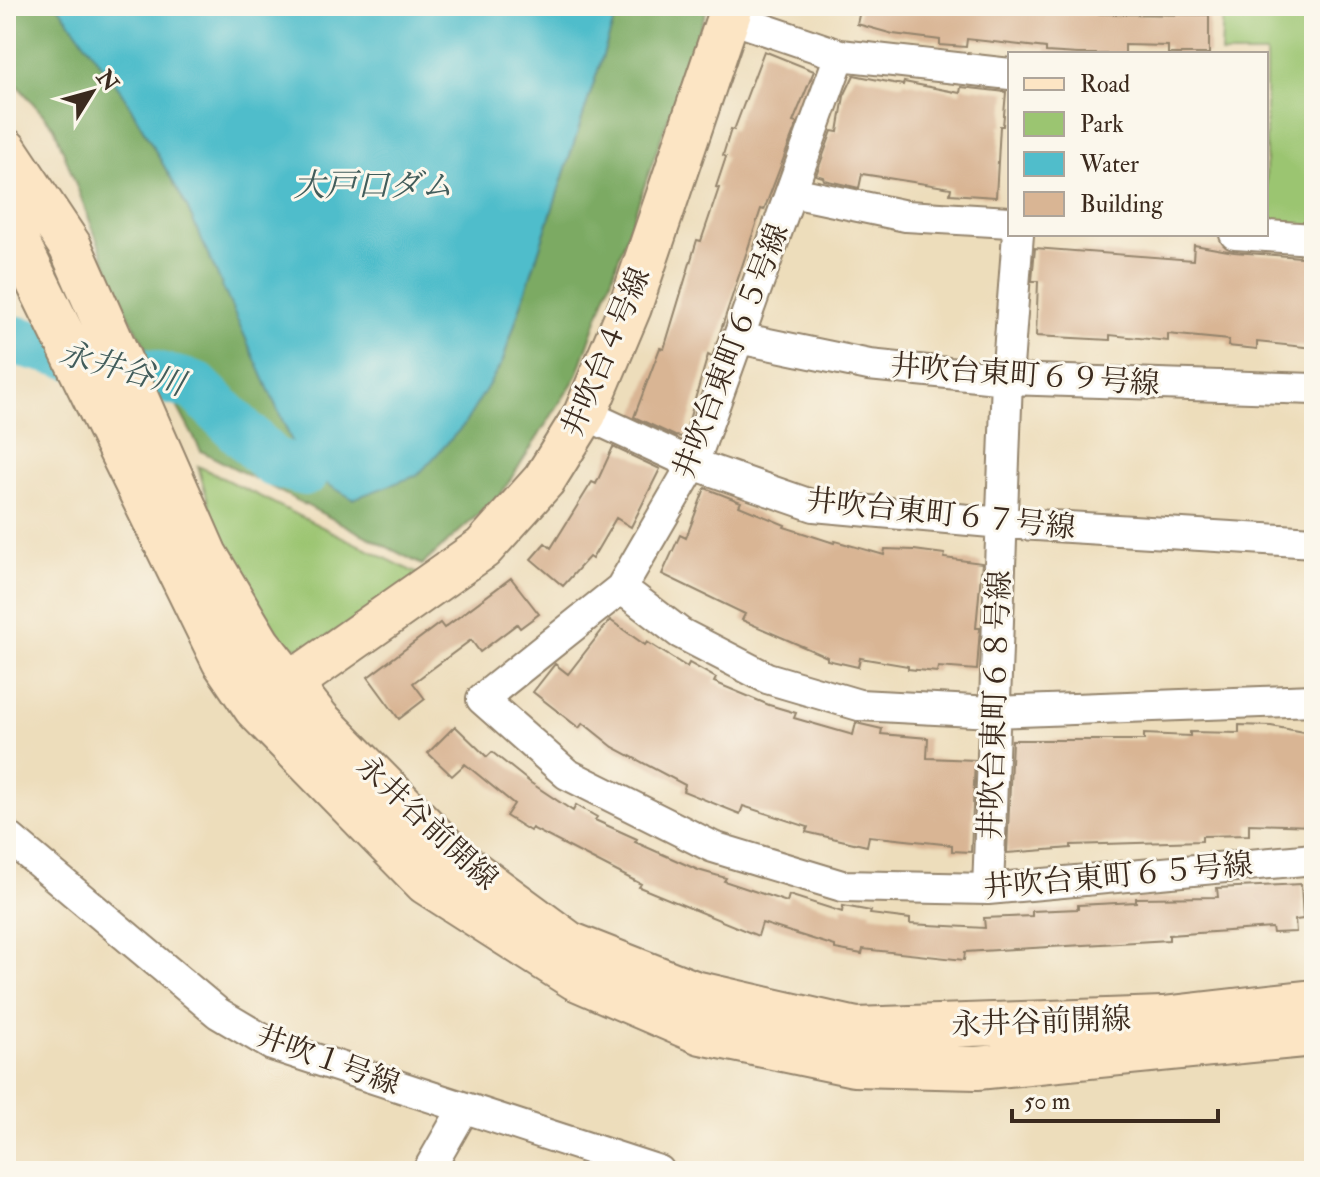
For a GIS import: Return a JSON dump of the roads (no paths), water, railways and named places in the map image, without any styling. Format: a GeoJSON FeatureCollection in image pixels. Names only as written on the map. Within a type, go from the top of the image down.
{"type":"FeatureCollection","features":[{"type":"Feature","properties":{"kind":"street"},"geometry":{"type":"LineString","coordinates":[[730,12],[840,55],[1008,74]]}},
{"type":"Feature","properties":{"kind":"street","name":"井吹台４号線"},"geometry":{"type":"LineString","coordinates":[[255,708],[483,548],[544,480],[585,414],[630,307],[730,12]]}},
{"type":"Feature","properties":{"kind":"street","name":"井吹台東町６５号線"},"geometry":{"type":"LineString","coordinates":[[840,55],[693,464],[621,588],[482,699],[567,774],[713,847],[842,886],[988,889],[1314,859]]}},
{"type":"Feature","properties":{"kind":"street","name":"永井谷前開線"},"geometry":{"type":"LineString","coordinates":[[6,150],[70,246],[206,555],[259,644],[319,720],[458,861],[569,943],[694,992],[856,1029],[1163,1018],[1314,1001]]}},
{"type":"Feature","properties":{"kind":"street"},"geometry":{"type":"LineString","coordinates":[[792,192],[906,216],[1008,222]]}},
{"type":"Feature","properties":{"kind":"street","name":"永井谷前開線"},"geometry":{"type":"LineString","coordinates":[[6,218],[223,661],[255,708],[426,883],[576,979],[701,1033],[854,1065],[977,1068],[1314,1035]]}},
{"type":"Feature","properties":{"kind":"street","name":"井吹台東町６８号線"},"geometry":{"type":"LineString","coordinates":[[988,889],[1007,379],[1018,236]]}},
{"type":"Feature","properties":{"kind":"street"},"geometry":{"type":"LineString","coordinates":[[1267,236],[1314,239]]}},
{"type":"Feature","properties":{"kind":"street","name":"井吹台東町６９号線"},"geometry":{"type":"LineString","coordinates":[[739,338],[869,365],[1007,379],[1314,389]]}},
{"type":"Feature","properties":{"kind":"street","name":"井吹台東町６７号線"},"geometry":{"type":"LineString","coordinates":[[585,414],[693,464],[814,506],[1002,523],[1314,542]]}},
{"type":"Feature","properties":{"kind":"street"},"geometry":{"type":"LineString","coordinates":[[621,588],[680,633],[767,678],[859,705],[993,712],[1314,700]]}},
{"type":"Feature","properties":{"kind":"street","name":"井吹１号線"},"geometry":{"type":"LineString","coordinates":[[6,835],[218,1013],[272,1045],[659,1171]]}},
{"type":"Feature","properties":{"kind":"street"},"geometry":{"type":"LineString","coordinates":[[428,1171],[464,1108]]}},
{"type":"Feature","properties":{"kind":"water","name":"大戸口ダム"},"geometry":{"type":"Polygon","coordinates":[[[58,6],[619,6],[502,363],[464,425],[418,475],[353,499],[305,471],[186,205],[125,97],[58,6]]]}},
{"type":"Feature","properties":{"kind":"waterway","name":"永井谷川"},"geometry":{"type":"LineString","coordinates":[[6,338],[195,386],[273,462],[305,471]]}}]}
